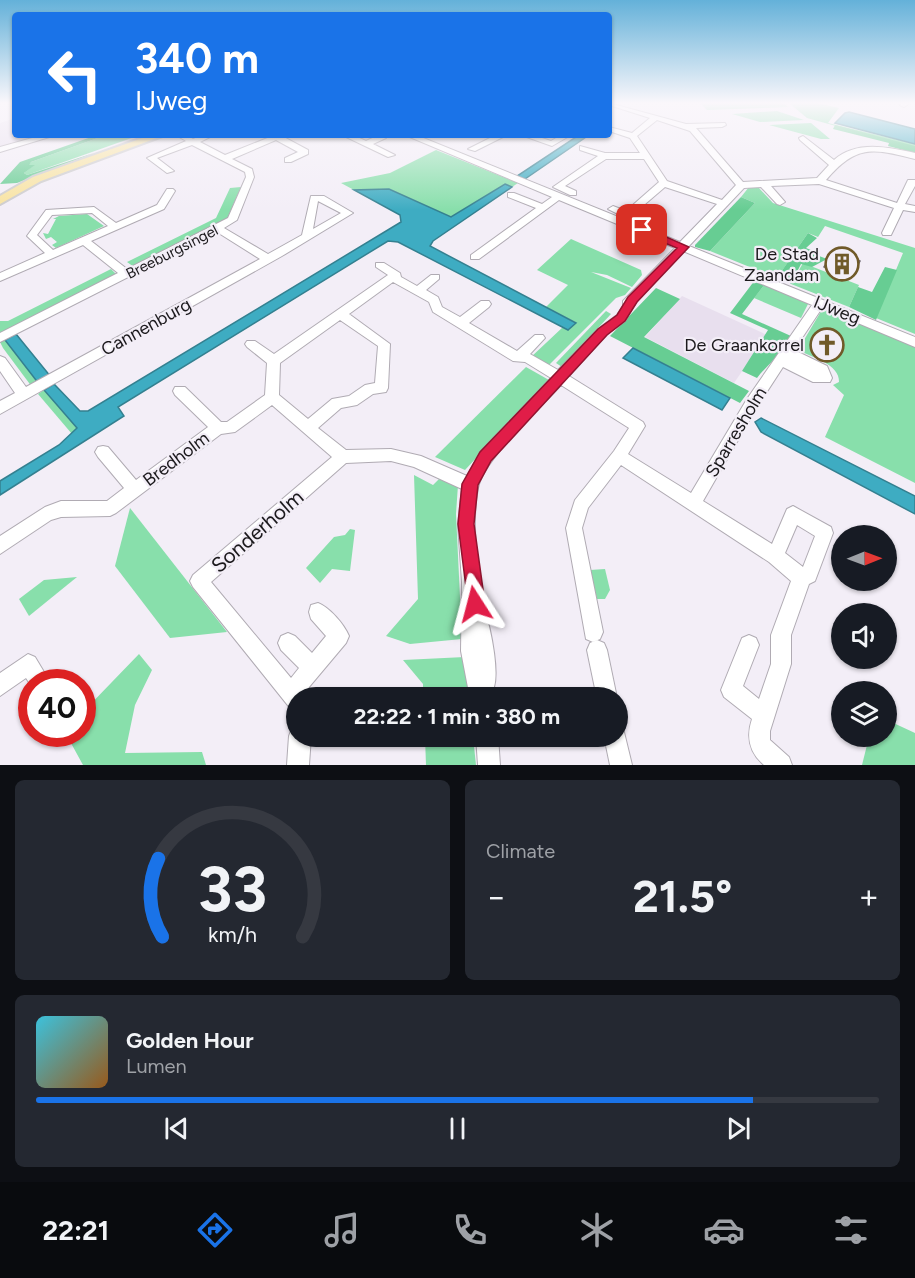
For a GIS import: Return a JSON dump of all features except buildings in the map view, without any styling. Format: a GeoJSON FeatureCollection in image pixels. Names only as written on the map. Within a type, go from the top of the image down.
{"type":"FeatureCollection","features":[{"type":"Feature","properties":{"kind":"main road"},"geometry":{"type":"LineString","coordinates":[[122,147],[141,139]]}},
{"type":"Feature","properties":{"kind":"main road"},"geometry":{"type":"LineString","coordinates":[[0,201],[37,179],[148,139]]}},
{"type":"Feature","properties":{"kind":"street"},"geometry":{"type":"LineString","coordinates":[[2,152],[41,139]]}},
{"type":"Feature","properties":{"kind":"street"},"geometry":{"type":"LineString","coordinates":[[170,171],[151,158],[184,139]]}},
{"type":"Feature","properties":{"kind":"street","name":"Breeburgsingel"},"geometry":{"type":"LineString","coordinates":[[0,338],[219,229],[235,216],[250,174],[249,171],[190,139]]}},
{"type":"Feature","properties":{"kind":"street"},"geometry":{"type":"LineString","coordinates":[[226,158],[268,139]]}},
{"type":"Feature","properties":{"kind":"street"},"geometry":{"type":"LineString","coordinates":[[279,139],[305,152],[288,160]]}},
{"type":"Feature","properties":{"kind":"street"},"geometry":{"type":"LineString","coordinates":[[356,139],[391,155]]}},
{"type":"Feature","properties":{"kind":"street"},"geometry":{"type":"LineString","coordinates":[[364,142],[368,139]]}},
{"type":"Feature","properties":{"kind":"street"},"geometry":{"type":"LineString","coordinates":[[364,142],[374,139]]}},
{"type":"Feature","properties":{"kind":"street","name":"IJweg"},"geometry":{"type":"LineString","coordinates":[[418,139],[915,342]]}},
{"type":"Feature","properties":{"kind":"street"},"geometry":{"type":"LineString","coordinates":[[472,149],[495,139]]}},
{"type":"Feature","properties":{"kind":"street"},"geometry":{"type":"LineString","coordinates":[[536,139],[552,144],[561,139]]}},
{"type":"Feature","properties":{"kind":"street"},"geometry":{"type":"LineString","coordinates":[[635,139],[664,183],[725,204]]}},
{"type":"Feature","properties":{"kind":"street"},"geometry":{"type":"LineString","coordinates":[[699,139],[741,185]]}},
{"type":"Feature","properties":{"kind":"street"},"geometry":{"type":"LineString","coordinates":[[804,139],[834,165]]}},
{"type":"Feature","properties":{"kind":"street"},"geometry":{"type":"LineString","coordinates":[[583,148],[604,156],[646,156]]}},
{"type":"Feature","properties":{"kind":"street"},"geometry":{"type":"LineString","coordinates":[[819,181],[849,151],[891,150],[915,156]]}},
{"type":"Feature","properties":{"kind":"street"},"geometry":{"type":"LineString","coordinates":[[604,156],[558,187],[627,215],[664,183]]}},
{"type":"Feature","properties":{"kind":"street"},"geometry":{"type":"LineString","coordinates":[[478,687],[471,651],[471,582],[466,524],[470,484],[486,456],[602,332],[621,318],[633,300],[741,185],[819,181],[915,209]]}},
{"type":"Feature","properties":{"kind":"street"},"geometry":{"type":"LineString","coordinates":[[887,233],[911,182],[915,183]]}},
{"type":"Feature","properties":{"kind":"street"},"geometry":{"type":"LineString","coordinates":[[764,184],[780,202]]}},
{"type":"Feature","properties":{"kind":"street"},"geometry":{"type":"LineString","coordinates":[[0,277],[161,207],[170,191]]}},
{"type":"Feature","properties":{"kind":"street"},"geometry":{"type":"LineString","coordinates":[[511,195],[543,208]]}},
{"type":"Feature","properties":{"kind":"street"},"geometry":{"type":"LineString","coordinates":[[475,257],[559,196]]}},
{"type":"Feature","properties":{"kind":"street","name":"Cannenburg"},"geometry":{"type":"LineString","coordinates":[[0,408],[268,259],[307,237],[348,213],[321,198],[314,198],[307,237]]}},
{"type":"Feature","properties":{"kind":"street"},"geometry":{"type":"LineString","coordinates":[[53,255],[32,236],[49,212],[94,210],[115,227]]}},
{"type":"Feature","properties":{"kind":"street"},"geometry":{"type":"LineString","coordinates":[[219,229],[268,259]]}},
{"type":"Feature","properties":{"kind":"street"},"geometry":{"type":"LineString","coordinates":[[84,241],[127,274]]}},
{"type":"Feature","properties":{"kind":"street"},"geometry":{"type":"LineString","coordinates":[[274,360],[396,275],[380,265]]}},
{"type":"Feature","properties":{"kind":"street"},"geometry":{"type":"LineString","coordinates":[[393,277],[434,300],[437,309],[460,323],[638,426],[620,456],[581,505],[574,528],[605,687]]}},
{"type":"Feature","properties":{"kind":"street"},"geometry":{"type":"LineString","coordinates":[[418,291],[435,277]]}},
{"type":"Feature","properties":{"kind":"street","name":"Sparresholm"},"geometry":{"type":"LineString","coordinates":[[693,504],[752,403],[820,302]]}},
{"type":"Feature","properties":{"kind":"street"},"geometry":{"type":"LineString","coordinates":[[460,323],[485,304]]}},
{"type":"Feature","properties":{"kind":"street"},"geometry":{"type":"LineString","coordinates":[[309,426],[337,403],[351,401],[370,389],[381,388],[384,344],[340,314]]}},
{"type":"Feature","properties":{"kind":"street"},"geometry":{"type":"LineString","coordinates":[[520,356],[539,338]]}},
{"type":"Feature","properties":{"kind":"street"},"geometry":{"type":"LineString","coordinates":[[251,345],[274,360]]}},
{"type":"Feature","properties":{"kind":"street"},"geometry":{"type":"LineString","coordinates":[[274,360],[272,397],[343,457],[391,455],[417,461],[470,484]]}},
{"type":"Feature","properties":{"kind":"street"},"geometry":{"type":"LineString","coordinates":[[0,361],[24,395]]}},
{"type":"Feature","properties":{"kind":"street","name":"Bredholm"},"geometry":{"type":"LineString","coordinates":[[180,391],[218,428]]}},
{"type":"Feature","properties":{"kind":"street","name":"Bredholm"},"geometry":{"type":"LineString","coordinates":[[0,546],[45,515],[61,510],[110,508],[218,428],[230,428],[272,397]]}},
{"type":"Feature","properties":{"kind":"street","name":"Bredholm"},"geometry":{"type":"LineString","coordinates":[[103,452],[135,490]]}},
{"type":"Feature","properties":{"kind":"street"},"geometry":{"type":"LineString","coordinates":[[620,456],[775,556],[799,576],[800,583],[781,635],[781,664],[758,740],[764,751],[781,765]]}},
{"type":"Feature","properties":{"kind":"street","name":"Sonderholm"},"geometry":{"type":"LineString","coordinates":[[286,687],[199,581],[343,457]]}},
{"type":"Feature","properties":{"kind":"street"},"geometry":{"type":"LineString","coordinates":[[775,556],[793,514],[825,532],[809,575],[799,576]]}},
{"type":"Feature","properties":{"kind":"street"},"geometry":{"type":"LineString","coordinates":[[471,582],[484,650],[485,687]]}},
{"type":"Feature","properties":{"kind":"street","name":"Sonderholm"},"geometry":{"type":"LineString","coordinates":[[300,687],[312,668],[339,636],[318,612]]}},
{"type":"Feature","properties":{"kind":"street"},"geometry":{"type":"LineString","coordinates":[[288,643],[312,668]]}},
{"type":"Feature","properties":{"kind":"street"},"geometry":{"type":"LineString","coordinates":[[749,645],[731,690],[764,715]]}},
{"type":"Feature","properties":{"kind":"street"},"geometry":{"type":"LineString","coordinates":[[0,686],[18,672]]}},
{"type":"Feature","properties":{"kind":"street"},"geometry":{"type":"LineString","coordinates":[[298,765],[299,747]]}},
{"type":"Feature","properties":{"kind":"street"},"geometry":{"type":"LineString","coordinates":[[488,747],[489,765]]}},
{"type":"Feature","properties":{"kind":"street"},"geometry":{"type":"LineString","coordinates":[[617,747],[621,765]]}},
{"type":"Feature","properties":{"kind":"shaded area"},"geometry":{"type":"Polygon","coordinates":[[[0,139],[30,139],[0,148],[0,139]]]}},
{"type":"Feature","properties":{"kind":"shaded area"},"geometry":{"type":"Polygon","coordinates":[[[682,296],[767,335],[734,383],[645,337],[682,296]]]}},
{"type":"Feature","properties":{"kind":"green space"},"geometry":{"type":"Polygon","coordinates":[[[86,139],[96,139],[31,162],[29,165],[35,165],[24,173],[27,175],[94,153],[17,183],[0,184],[20,162],[86,139]]]}},
{"type":"Feature","properties":{"kind":"green space"},"geometry":{"type":"Polygon","coordinates":[[[96,139],[130,139],[27,175],[24,173],[34,165],[27,165],[96,139]]]}},
{"type":"Feature","properties":{"kind":"green space"},"geometry":{"type":"Polygon","coordinates":[[[872,139],[887,139],[915,146],[915,153],[888,146],[889,143],[872,139]]]}},
{"type":"Feature","properties":{"kind":"green space"},"geometry":{"type":"Polygon","coordinates":[[[882,139],[893,139],[915,144],[915,148],[882,139]]]}},
{"type":"Feature","properties":{"kind":"green space"},"geometry":{"type":"Polygon","coordinates":[[[436,150],[518,183],[512,187],[505,184],[451,217],[389,189],[354,190],[341,183],[390,173],[436,150]]]}},
{"type":"Feature","properties":{"kind":"green space"},"geometry":{"type":"Polygon","coordinates":[[[241,187],[227,219],[134,267],[127,262],[216,218],[230,188],[241,187]]]}},
{"type":"Feature","properties":{"kind":"green space"},"geometry":{"type":"Polygon","coordinates":[[[749,187],[758,187],[773,203],[915,248],[915,334],[876,318],[903,253],[825,226],[818,237],[808,233],[777,278],[710,251],[755,203],[741,197],[749,187]]]}},
{"type":"Feature","properties":{"kind":"green space"},"geometry":{"type":"Polygon","coordinates":[[[741,197],[755,203],[710,251],[695,247],[695,245],[741,197]]]}},
{"type":"Feature","properties":{"kind":"green space"},"geometry":{"type":"Polygon","coordinates":[[[87,214],[104,226],[56,248],[52,245],[57,242],[51,237],[46,239],[43,233],[48,234],[56,219],[53,219],[59,216],[87,214]]]}},
{"type":"Feature","properties":{"kind":"green space"},"geometry":{"type":"Polygon","coordinates":[[[808,233],[817,238],[806,248],[827,259],[812,267],[801,264],[791,284],[781,272],[808,233]]]}},
{"type":"Feature","properties":{"kind":"green space"},"geometry":{"type":"Polygon","coordinates":[[[571,239],[641,270],[642,275],[632,287],[607,275],[591,272],[631,288],[625,295],[616,298],[547,367],[530,358],[563,327],[569,330],[575,322],[546,307],[568,285],[537,270],[571,239]]]}},
{"type":"Feature","properties":{"kind":"green space"},"geometry":{"type":"Polygon","coordinates":[[[803,263],[859,285],[849,307],[791,284],[803,263]]]}},
{"type":"Feature","properties":{"kind":"green space"},"geometry":{"type":"Polygon","coordinates":[[[885,267],[897,270],[876,320],[849,307],[858,287],[872,292],[885,267]]]}},
{"type":"Feature","properties":{"kind":"green space"},"geometry":{"type":"Polygon","coordinates":[[[111,269],[117,275],[0,333],[0,321],[8,321],[111,269]]]}},
{"type":"Feature","properties":{"kind":"green space"},"geometry":{"type":"Polygon","coordinates":[[[755,280],[765,284],[742,314],[791,336],[781,352],[757,378],[742,371],[768,330],[730,313],[755,280]]]}},
{"type":"Feature","properties":{"kind":"green space"},"geometry":{"type":"Polygon","coordinates":[[[765,284],[809,302],[801,318],[754,298],[765,284]]]}},
{"type":"Feature","properties":{"kind":"green space"},"geometry":{"type":"Polygon","coordinates":[[[656,288],[680,299],[644,337],[749,391],[740,403],[610,336],[656,288]]]}},
{"type":"Feature","properties":{"kind":"green space"},"geometry":{"type":"Polygon","coordinates":[[[823,308],[915,346],[915,483],[825,437],[844,395],[833,385],[839,382],[835,370],[817,358],[798,350],[823,308]]]}},
{"type":"Feature","properties":{"kind":"green space"},"geometry":{"type":"Polygon","coordinates":[[[606,311],[611,314],[562,367],[556,363],[606,311]]]}},
{"type":"Feature","properties":{"kind":"green space"},"geometry":{"type":"Polygon","coordinates":[[[5,340],[39,384],[32,387],[3,348],[0,342],[5,340]]]}},
{"type":"Feature","properties":{"kind":"green space"},"geometry":{"type":"Polygon","coordinates":[[[526,367],[549,380],[465,470],[435,457],[526,367]]]}},
{"type":"Feature","properties":{"kind":"green space"},"geometry":{"type":"Polygon","coordinates":[[[44,390],[77,428],[72,434],[38,394],[44,390]]]}},
{"type":"Feature","properties":{"kind":"green space"},"geometry":{"type":"Polygon","coordinates":[[[414,475],[433,485],[439,479],[458,485],[456,514],[462,639],[410,644],[386,636],[418,599],[414,475]]]}},
{"type":"Feature","properties":{"kind":"green space"},"geometry":{"type":"Polygon","coordinates":[[[130,508],[227,632],[170,638],[115,566],[130,508]]]}},
{"type":"Feature","properties":{"kind":"green space"},"geometry":{"type":"Polygon","coordinates":[[[350,529],[355,530],[350,571],[332,569],[320,583],[306,568],[334,537],[345,535],[350,529]]]}},
{"type":"Feature","properties":{"kind":"green space"},"geometry":{"type":"Polygon","coordinates":[[[605,569],[610,590],[605,599],[597,599],[590,570],[605,569]]]}},
{"type":"Feature","properties":{"kind":"green space"},"geometry":{"type":"Polygon","coordinates":[[[77,577],[29,616],[19,599],[44,580],[77,577]]]}},
{"type":"Feature","properties":{"kind":"green space"},"geometry":{"type":"Polygon","coordinates":[[[139,654],[152,670],[135,705],[125,753],[202,752],[206,765],[83,765],[73,747],[96,747],[96,699],[139,654]]]}},
{"type":"Feature","properties":{"kind":"green space"},"geometry":{"type":"Polygon","coordinates":[[[465,657],[469,687],[423,687],[403,660],[465,657]]]}},
{"type":"Feature","properties":{"kind":"green space"},"geometry":{"type":"Polygon","coordinates":[[[897,725],[915,733],[915,765],[862,765],[866,747],[897,747],[897,725]]]}},
{"type":"Feature","properties":{"kind":"green space"},"geometry":{"type":"Polygon","coordinates":[[[425,747],[474,747],[476,765],[426,765],[425,747]]]}},
{"type":"Feature","properties":{"kind":"water"},"geometry":{"type":"Polygon","coordinates":[[[573,139],[584,139],[525,179],[517,176],[573,139]]]}},
{"type":"Feature","properties":{"kind":"water"},"geometry":{"type":"Polygon","coordinates":[[[895,139],[915,139],[915,144],[895,139]]]}},
{"type":"Feature","properties":{"kind":"water"},"geometry":{"type":"Polygon","coordinates":[[[505,184],[512,187],[433,241],[430,246],[576,323],[568,330],[398,242],[388,241],[118,407],[124,416],[0,495],[0,481],[59,445],[77,428],[44,390],[54,384],[80,411],[88,411],[401,222],[400,215],[354,190],[389,189],[451,217],[505,184]]]}},
{"type":"Feature","properties":{"kind":"water"},"geometry":{"type":"Polygon","coordinates":[[[16,334],[51,377],[39,384],[5,340],[16,334]]]}},
{"type":"Feature","properties":{"kind":"water"},"geometry":{"type":"Polygon","coordinates":[[[633,348],[730,398],[722,410],[623,358],[633,348]]]}},
{"type":"Feature","properties":{"kind":"water"},"geometry":{"type":"Polygon","coordinates":[[[761,418],[915,496],[915,514],[761,432],[755,422],[761,418]]]}},
{"type":"Feature","properties":{"kind":"place","name":"De Stad Zaandam"},"geometry":{"type":"Point","coordinates":[842,264]}},
{"type":"Feature","properties":{"kind":"place","name":"De Graankorrel"},"geometry":{"type":"Point","coordinates":[827,345]}},
{"type":"Feature","properties":{"kind":"route"},"geometry":{"type":"LineString","coordinates":[[475,604],[466,524],[470,484],[486,456],[602,332],[621,318],[633,300],[684,247],[642,230]]}}]}
